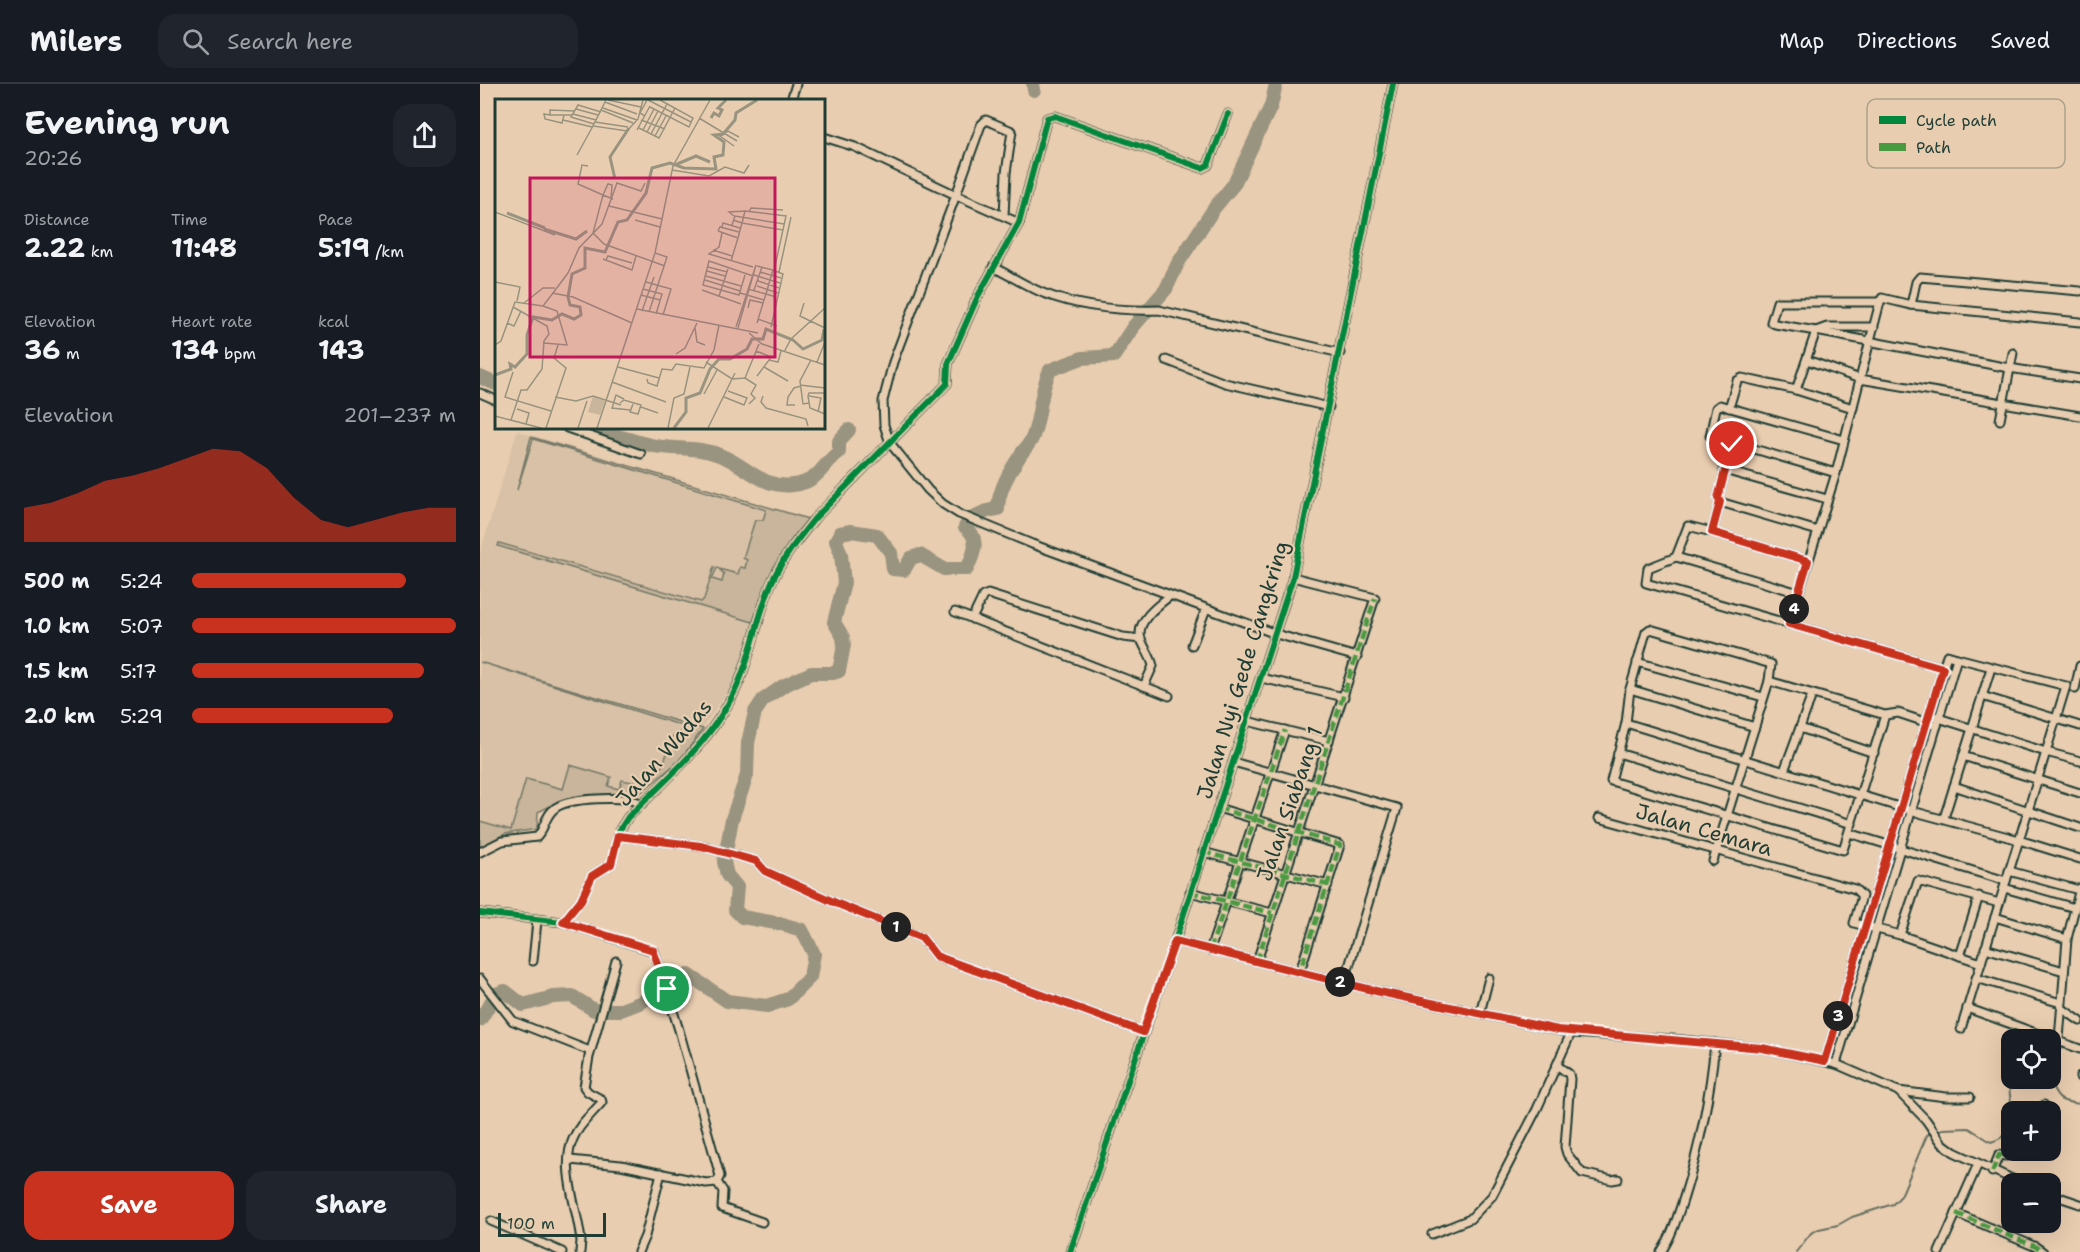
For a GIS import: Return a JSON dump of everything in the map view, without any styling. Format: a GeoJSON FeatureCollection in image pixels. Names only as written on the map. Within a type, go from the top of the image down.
{"type":"FeatureCollection","features":[{"type":"Feature","properties":{"kind":"street"},"geometry":{"type":"LineString","coordinates":[[791,99],[796,84]]}},
{"type":"Feature","properties":{"kind":"street","name":"Jalan Nyi Gede Cangkring"},"geometry":{"type":"LineString","coordinates":[[1070,1252],[1175,941],[1293,577],[1393,84]]}},
{"type":"Feature","properties":{"kind":"street","name":"Jalan Wadas"},"geometry":{"type":"LineString","coordinates":[[563,922],[581,900],[592,876],[611,864],[623,825],[641,803],[706,737],[728,705],[748,658],[771,584],[797,540],[814,519],[947,384],[948,364],[993,267],[1000,261],[1019,223],[1048,117],[1055,116],[1202,168],[1208,165],[1228,114]]}},
{"type":"Feature","properties":{"kind":"street"},"geometry":{"type":"LineString","coordinates":[[1004,216],[1006,173],[1012,135],[1008,127],[990,121],[982,123],[884,392],[882,416],[890,443],[943,504],[972,519],[1206,609],[1276,634],[1357,657]]}},
{"type":"Feature","properties":{"kind":"street"},"geometry":{"type":"LineString","coordinates":[[825,137],[855,147],[1019,223]]}},
{"type":"Feature","properties":{"kind":"street"},"geometry":{"type":"LineString","coordinates":[[993,267],[1036,290],[1061,298],[1136,310],[1160,310],[1340,353]]}},
{"type":"Feature","properties":{"kind":"street"},"geometry":{"type":"LineString","coordinates":[[1911,305],[1916,282],[1920,277],[2080,291]]}},
{"type":"Feature","properties":{"kind":"street"},"geometry":{"type":"LineString","coordinates":[[1789,624],[1836,473],[1882,298],[1911,305],[2080,322]]}},
{"type":"Feature","properties":{"kind":"street"},"geometry":{"type":"LineString","coordinates":[[1880,302],[1780,301],[1776,303],[1772,323],[2009,368],[2080,379]]}},
{"type":"Feature","properties":{"kind":"street"},"geometry":{"type":"LineString","coordinates":[[1816,331],[1827,327],[1874,327]]}},
{"type":"Feature","properties":{"kind":"street"},"geometry":{"type":"LineString","coordinates":[[1796,390],[1816,331]]}},
{"type":"Feature","properties":{"kind":"street"},"geometry":{"type":"LineString","coordinates":[[2000,420],[2013,353]]}},
{"type":"Feature","properties":{"kind":"street"},"geometry":{"type":"LineString","coordinates":[[1166,360],[1221,382],[1329,407]]}},
{"type":"Feature","properties":{"kind":"street"},"geometry":{"type":"LineString","coordinates":[[1807,360],[1860,379],[2080,416]]}},
{"type":"Feature","properties":{"kind":"street"},"geometry":{"type":"LineString","coordinates":[[1729,408],[1738,379],[1796,390],[1853,408]]}},
{"type":"Feature","properties":{"kind":"street"},"geometry":{"type":"LineString","coordinates":[[480,393],[495,400]]}},
{"type":"Feature","properties":{"kind":"street"},"geometry":{"type":"LineString","coordinates":[[1836,473],[1732,444],[1709,435],[1716,408],[1720,405],[1844,440]]}},
{"type":"Feature","properties":{"kind":"street"},"geometry":{"type":"LineString","coordinates":[[570,429],[640,454]]}},
{"type":"Feature","properties":{"kind":"street"},"geometry":{"type":"LineString","coordinates":[[1712,532],[1720,502],[1718,498],[1724,470],[1732,444]]}},
{"type":"Feature","properties":{"kind":"street"},"geometry":{"type":"LineString","coordinates":[[1724,470],[1827,500]]}},
{"type":"Feature","properties":{"kind":"street"},"geometry":{"type":"LineString","coordinates":[[1720,502],[1818,531]]}},
{"type":"Feature","properties":{"kind":"street"},"geometry":{"type":"LineString","coordinates":[[1676,557],[1688,526],[1808,561]]}},
{"type":"Feature","properties":{"kind":"street"},"geometry":{"type":"LineString","coordinates":[[1799,593],[1676,557],[1648,568],[1646,583],[1953,671]]}},
{"type":"Feature","properties":{"kind":"street","name":"Jalan Siabang 1"},"geometry":{"type":"LineString","coordinates":[[1257,961],[1375,598],[1293,577]]}},
{"type":"Feature","properties":{"kind":"street"},"geometry":{"type":"LineString","coordinates":[[972,619],[983,596],[988,594],[1123,637],[1141,639]]}},
{"type":"Feature","properties":{"kind":"street"},"geometry":{"type":"LineString","coordinates":[[1144,686],[1153,666],[1141,639],[1142,624],[1170,596]]}},
{"type":"Feature","properties":{"kind":"street"},"geometry":{"type":"LineString","coordinates":[[1191,645],[1206,609]]}},
{"type":"Feature","properties":{"kind":"street"},"geometry":{"type":"LineString","coordinates":[[955,612],[1169,696]]}},
{"type":"Feature","properties":{"kind":"street"},"geometry":{"type":"LineString","coordinates":[[1713,861],[1718,850],[1728,816],[1735,788],[1769,681],[1771,664],[1650,629],[1646,632],[1630,689],[1626,723],[1612,778],[1613,783],[1728,816],[1843,850],[1885,715]]}},
{"type":"Feature","properties":{"kind":"street"},"geometry":{"type":"LineString","coordinates":[[1825,1061],[1947,656],[2077,690],[2080,666]]}},
{"type":"Feature","properties":{"kind":"street"},"geometry":{"type":"LineString","coordinates":[[1836,1064],[1957,658]]}},
{"type":"Feature","properties":{"kind":"street"},"geometry":{"type":"LineString","coordinates":[[1637,662],[1763,696]]}},
{"type":"Feature","properties":{"kind":"street"},"geometry":{"type":"LineString","coordinates":[[1944,818],[1991,668]]}},
{"type":"Feature","properties":{"kind":"street"},"geometry":{"type":"LineString","coordinates":[[1261,678],[1344,697]]}},
{"type":"Feature","properties":{"kind":"street"},"geometry":{"type":"LineString","coordinates":[[1769,681],[1885,715],[1898,713],[1971,728],[2080,761]]}},
{"type":"Feature","properties":{"kind":"street"},"geometry":{"type":"LineString","coordinates":[[1961,1029],[2066,686]]}},
{"type":"Feature","properties":{"kind":"street"},"geometry":{"type":"LineString","coordinates":[[1630,689],[1755,727]]}},
{"type":"Feature","properties":{"kind":"street"},"geometry":{"type":"LineString","coordinates":[[1784,771],[1812,695]]}},
{"type":"Feature","properties":{"kind":"street"},"geometry":{"type":"LineString","coordinates":[[1982,696],[2080,726]]}},
{"type":"Feature","properties":{"kind":"street"},"geometry":{"type":"LineString","coordinates":[[1247,721],[1329,741]]}},
{"type":"Feature","properties":{"kind":"street"},"geometry":{"type":"LineString","coordinates":[[1626,723],[2080,860]]}},
{"type":"Feature","properties":{"kind":"street"},"geometry":{"type":"LineString","coordinates":[[1800,728],[1875,753]]}},
{"type":"Feature","properties":{"kind":"street"},"geometry":{"type":"LineString","coordinates":[[1210,950],[1285,730]]}},
{"type":"Feature","properties":{"kind":"street"},"geometry":{"type":"LineString","coordinates":[[1618,753],[1852,824]]}},
{"type":"Feature","properties":{"kind":"street"},"geometry":{"type":"LineString","coordinates":[[1963,756],[2080,793]]}},
{"type":"Feature","properties":{"kind":"street"},"geometry":{"type":"LineString","coordinates":[[1233,762],[1270,775],[1398,809],[1344,983]]}},
{"type":"Feature","properties":{"kind":"street"},"geometry":{"type":"LineString","coordinates":[[1954,786],[2080,828]]}},
{"type":"Feature","properties":{"kind":"street"},"geometry":{"type":"LineString","coordinates":[[480,852],[502,841],[537,837],[545,819],[560,805],[601,799],[641,803]]}},
{"type":"Feature","properties":{"kind":"street"},"geometry":{"type":"LineString","coordinates":[[1218,808],[1299,830],[1340,845],[1300,971]]}},
{"type":"Feature","properties":{"kind":"street","name":"Jalan Cemara"},"geometry":{"type":"LineString","coordinates":[[1599,818],[1859,891],[1862,896],[1854,923],[1865,926]]}},
{"type":"Feature","properties":{"kind":"street"},"geometry":{"type":"LineString","coordinates":[[1849,833],[2075,908]]}},
{"type":"Feature","properties":{"kind":"street"},"geometry":{"type":"LineString","coordinates":[[618,836],[723,850],[756,861],[765,871],[922,938],[936,956],[1143,1032]]}},
{"type":"Feature","properties":{"kind":"street"},"geometry":{"type":"LineString","coordinates":[[1203,852],[1328,885]]}},
{"type":"Feature","properties":{"kind":"street"},"geometry":{"type":"LineString","coordinates":[[2009,871],[2080,889],[2067,939],[2060,1029]]}},
{"type":"Feature","properties":{"kind":"street"},"geometry":{"type":"LineString","coordinates":[[1900,935],[1918,881],[1999,903]]}},
{"type":"Feature","properties":{"kind":"street"},"geometry":{"type":"LineString","coordinates":[[1190,892],[1272,913]]}},
{"type":"Feature","properties":{"kind":"street"},"geometry":{"type":"LineString","coordinates":[[1960,956],[1979,896]]}},
{"type":"Feature","properties":{"kind":"street"},"geometry":{"type":"LineString","coordinates":[[480,913],[537,921],[563,922],[653,950],[667,989],[720,1176],[717,1182]]}},
{"type":"Feature","properties":{"kind":"street"},"geometry":{"type":"LineString","coordinates":[[1995,918],[2067,939]]}},
{"type":"Feature","properties":{"kind":"street"},"geometry":{"type":"LineString","coordinates":[[533,961],[537,921]]}},
{"type":"Feature","properties":{"kind":"street"},"geometry":{"type":"LineString","coordinates":[[1865,926],[1900,935],[1981,963]]}},
{"type":"Feature","properties":{"kind":"street"},"geometry":{"type":"LineString","coordinates":[[1175,941],[1344,983],[1480,1014],[1516,1019],[1571,1033],[1762,1048],[1836,1064],[1898,1091],[1947,1097],[1970,1096]]}},
{"type":"Feature","properties":{"kind":"street"},"geometry":{"type":"LineString","coordinates":[[1986,948],[2064,971]]}},
{"type":"Feature","properties":{"kind":"street"},"geometry":{"type":"LineString","coordinates":[[580,1252],[580,1231],[570,1160],[573,1137],[602,1104],[602,1099],[588,1092],[584,1087],[590,1054],[616,961]]}},
{"type":"Feature","properties":{"kind":"street"},"geometry":{"type":"LineString","coordinates":[[1480,1014],[1489,978]]}},
{"type":"Feature","properties":{"kind":"street"},"geometry":{"type":"LineString","coordinates":[[1976,978],[2062,1006],[2080,1021]]}},
{"type":"Feature","properties":{"kind":"street"},"geometry":{"type":"LineString","coordinates":[[480,979],[513,1021],[586,1048],[590,1054]]}},
{"type":"Feature","properties":{"kind":"street"},"geometry":{"type":"LineString","coordinates":[[1967,1008],[2029,1029]]}},
{"type":"Feature","properties":{"kind":"street"},"geometry":{"type":"LineString","coordinates":[[1432,1234],[1470,1219],[1492,1196],[1558,1066],[1571,1033]]}},
{"type":"Feature","properties":{"kind":"street"},"geometry":{"type":"LineString","coordinates":[[2061,1040],[2080,1049]]}},
{"type":"Feature","properties":{"kind":"street"},"geometry":{"type":"LineString","coordinates":[[1661,1252],[1669,1238],[1698,1154],[1708,1105],[1715,1043]]}},
{"type":"Feature","properties":{"kind":"street"},"geometry":{"type":"LineString","coordinates":[[1558,1066],[1569,1074],[1570,1079],[1565,1147],[1568,1154],[1582,1173],[1612,1180],[1618,1179]]}},
{"type":"Feature","properties":{"kind":"street"},"geometry":{"type":"LineString","coordinates":[[1898,1091],[1926,1120],[1942,1143],[2001,1175]]}},
{"type":"Feature","properties":{"kind":"street"},"geometry":{"type":"LineString","coordinates":[[1992,1172],[1999,1155],[2001,1155]]}},
{"type":"Feature","properties":{"kind":"street"},"geometry":{"type":"LineString","coordinates":[[570,1160],[661,1173],[706,1183],[717,1182]]}},
{"type":"Feature","properties":{"kind":"street"},"geometry":{"type":"LineString","coordinates":[[1939,1252],[1978,1164]]}},
{"type":"Feature","properties":{"kind":"street"},"geometry":{"type":"LineString","coordinates":[[638,1252],[645,1236],[661,1173]]}},
{"type":"Feature","properties":{"kind":"street"},"geometry":{"type":"LineString","coordinates":[[717,1182],[723,1191],[722,1208],[762,1222]]}},
{"type":"Feature","properties":{"kind":"street"},"geometry":{"type":"LineString","coordinates":[[2061,1198],[2080,1204]]}},
{"type":"Feature","properties":{"kind":"street"},"geometry":{"type":"LineString","coordinates":[[1956,1213],[2043,1252]]}},
{"type":"Feature","properties":{"kind":"street"},"geometry":{"type":"LineString","coordinates":[[491,1221],[562,1252]]}},
{"type":"Feature","properties":{"kind":"shaded area"},"geometry":{"type":"Polygon","coordinates":[[[517,431],[809,518],[786,548],[767,582],[748,650],[737,678],[680,760],[638,795],[607,793],[561,800],[538,812],[537,830],[505,834],[480,847],[480,554],[517,431]]]}},
{"type":"Feature","properties":{"kind":"shaded area"},"geometry":{"type":"Polygon","coordinates":[[[531,437],[808,519],[788,544],[774,568],[753,622],[498,546],[499,543],[701,602],[714,567],[717,568],[712,579],[722,582],[724,574],[719,569],[738,574],[740,567],[745,568],[747,560],[743,558],[755,520],[763,520],[766,510],[533,439],[517,490],[531,437]]]}},
{"type":"Feature","properties":{"kind":"shaded area"},"geometry":{"type":"Polygon","coordinates":[[[480,662],[703,729],[680,760],[638,795],[598,795],[563,801],[538,812],[537,829],[505,834],[480,847],[480,821],[511,830],[526,779],[563,789],[570,765],[611,777],[608,786],[619,789],[622,780],[643,784],[663,765],[673,736],[680,736],[683,726],[480,662]]]}},
{"type":"Feature","properties":{"kind":"waterway"},"geometry":{"type":"LineString","coordinates":[[1033,84],[1034,90]]}},
{"type":"Feature","properties":{"kind":"waterway"},"geometry":{"type":"LineString","coordinates":[[480,1020],[496,994],[505,991],[523,1005],[553,997],[572,996],[594,1010],[621,1010],[642,1002],[677,976],[689,975],[727,1001],[767,1006],[788,999],[810,977],[814,954],[802,930],[742,917],[735,910],[737,887],[727,875],[724,862],[732,819],[747,775],[748,743],[755,712],[763,700],[783,686],[811,673],[839,671],[844,645],[843,637],[834,622],[844,583],[841,554],[836,541],[840,533],[851,531],[877,535],[891,553],[893,569],[904,570],[911,558],[920,555],[944,569],[967,569],[974,552],[975,541],[965,527],[979,514],[998,509],[1007,477],[1033,436],[1044,386],[1050,370],[1082,358],[1114,356],[1133,327],[1166,289],[1178,263],[1215,207],[1234,184],[1271,106],[1276,84]]}},
{"type":"Feature","properties":{"kind":"waterway"},"geometry":{"type":"LineString","coordinates":[[480,377],[495,384]]}},
{"type":"Feature","properties":{"kind":"waterway"},"geometry":{"type":"LineString","coordinates":[[596,429],[655,446],[697,449],[713,453],[731,460],[764,480],[782,485],[802,483],[815,476],[839,452],[839,441],[849,430]]}},
{"type":"Feature","properties":{"kind":"waterway"},"geometry":{"type":"LineString","coordinates":[[2009,1089],[2011,1101]]}},
{"type":"Feature","properties":{"kind":"waterway"},"geometry":{"type":"LineString","coordinates":[[2053,1089],[2061,1100],[2080,1104]]}},
{"type":"Feature","properties":{"kind":"waterway"},"geometry":{"type":"LineString","coordinates":[[1796,1252],[1811,1233],[1819,1229],[1838,1225],[1852,1217],[1893,1204],[1901,1196],[1927,1135],[1943,1129],[1969,1128],[1991,1142],[2001,1137]]}},
{"type":"Feature","properties":{"kind":"marked path"},"geometry":{"type":"LineString","coordinates":[[1257,961],[1375,598]]}},
{"type":"Feature","properties":{"kind":"marked path"},"geometry":{"type":"LineString","coordinates":[[1210,950],[1285,730]]}},
{"type":"Feature","properties":{"kind":"marked path"},"geometry":{"type":"LineString","coordinates":[[1218,808],[1340,845],[1300,971]]}},
{"type":"Feature","properties":{"kind":"marked path"},"geometry":{"type":"LineString","coordinates":[[1203,852],[1328,885]]}},
{"type":"Feature","properties":{"kind":"marked path"},"geometry":{"type":"LineString","coordinates":[[1190,892],[1272,913]]}},
{"type":"Feature","properties":{"kind":"marked path"},"geometry":{"type":"LineString","coordinates":[[1992,1172],[1999,1155],[2001,1155]]}},
{"type":"Feature","properties":{"kind":"marked path"},"geometry":{"type":"LineString","coordinates":[[1956,1213],[2043,1252]]}},
{"type":"Feature","properties":{"kind":"cycle path"},"geometry":{"type":"LineString","coordinates":[[1070,1252],[1175,941],[1293,577],[1393,84]]}},
{"type":"Feature","properties":{"kind":"cycle path"},"geometry":{"type":"LineString","coordinates":[[480,913],[563,922],[581,900],[592,876],[611,864],[619,831],[628,817],[695,750],[718,720],[736,690],[765,599],[790,550],[814,519],[947,384],[948,364],[978,296],[1019,223],[1047,118],[1055,116],[1202,168],[1208,165],[1228,114]]}},
{"type":"Feature","properties":{"kind":"route"},"geometry":{"type":"LineString","coordinates":[[667,989],[653,950],[563,922],[581,900],[590,877],[608,868],[611,864],[618,836],[701,846],[723,850],[756,861],[765,871],[922,938],[936,956],[1143,1032],[1175,941],[1380,992],[1571,1033],[1672,1039],[1762,1048],[1825,1061],[1943,668],[1789,624],[1808,561],[1712,532],[1720,502],[1718,498],[1724,470],[1732,444]]}}]}
